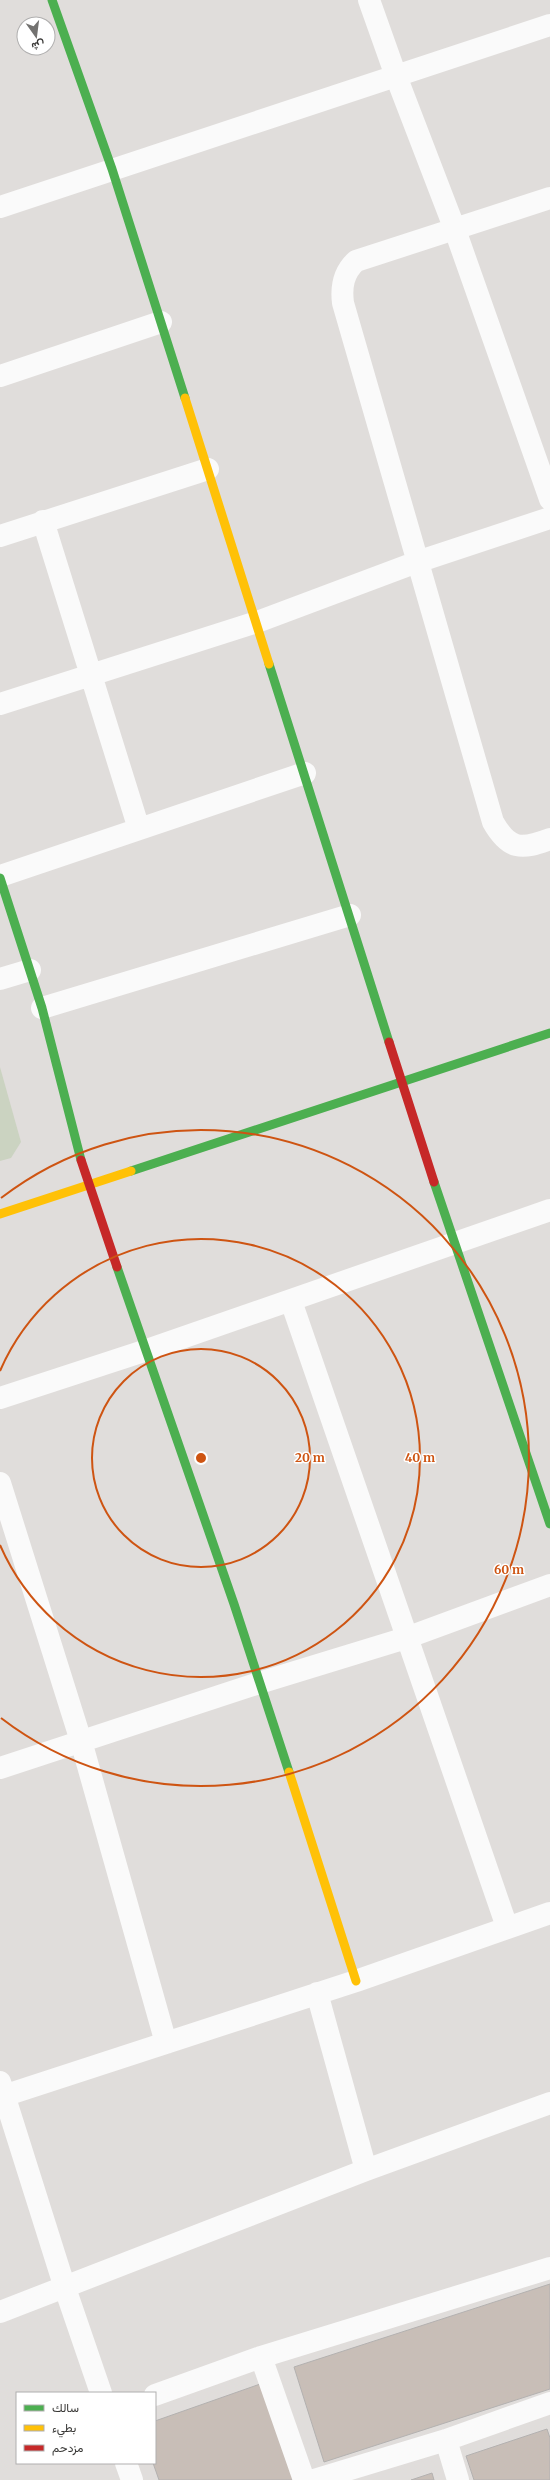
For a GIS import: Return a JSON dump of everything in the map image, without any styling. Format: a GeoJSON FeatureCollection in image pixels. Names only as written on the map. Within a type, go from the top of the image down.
{"type":"FeatureCollection","features":[{"type":"Feature","properties":{"kind":"street"},"geometry":{"type":"LineString","coordinates":[[52,0],[112,169],[404,1082],[453,1242],[550,1524]]}},
{"type":"Feature","properties":{"kind":"street"},"geometry":{"type":"LineString","coordinates":[[369,0],[396,76],[454,227],[550,499]]}},
{"type":"Feature","properties":{"kind":"street"},"geometry":{"type":"LineString","coordinates":[[0,207],[550,25]]}},
{"type":"Feature","properties":{"kind":"street"},"geometry":{"type":"LineString","coordinates":[[550,198],[454,227],[356,261],[349,268],[342,290],[343,304],[493,822],[501,837],[519,847],[535,845],[550,839]]}},
{"type":"Feature","properties":{"kind":"street"},"geometry":{"type":"LineString","coordinates":[[0,376],[161,322]]}},
{"type":"Feature","properties":{"kind":"street"},"geometry":{"type":"LineString","coordinates":[[0,536],[42,521],[208,469]]}},
{"type":"Feature","properties":{"kind":"street"},"geometry":{"type":"LineString","coordinates":[[0,704],[257,622],[417,562],[550,518]]}},
{"type":"Feature","properties":{"kind":"street"},"geometry":{"type":"LineString","coordinates":[[42,521],[89,675],[139,829]]}},
{"type":"Feature","properties":{"kind":"street"},"geometry":{"type":"LineString","coordinates":[[305,773],[0,877],[42,1008],[88,1185],[147,1350],[259,1683],[356,1981]]}},
{"type":"Feature","properties":{"kind":"street"},"geometry":{"type":"LineString","coordinates":[[42,1008],[350,915]]}},
{"type":"Feature","properties":{"kind":"street"},"geometry":{"type":"LineString","coordinates":[[0,979],[30,970]]}},
{"type":"Feature","properties":{"kind":"street"},"geometry":{"type":"LineString","coordinates":[[0,1214],[550,1033]]}},
{"type":"Feature","properties":{"kind":"street"},"geometry":{"type":"LineString","coordinates":[[0,1398],[147,1350],[453,1242],[550,1210]]}},
{"type":"Feature","properties":{"kind":"street"},"geometry":{"type":"LineString","coordinates":[[290,1300],[507,1927]]}},
{"type":"Feature","properties":{"kind":"street"},"geometry":{"type":"LineString","coordinates":[[0,1483],[82,1741],[166,2043]]}},
{"type":"Feature","properties":{"kind":"street"},"geometry":{"type":"LineString","coordinates":[[0,1768],[259,1683],[406,1638],[550,1585]]}},
{"type":"Feature","properties":{"kind":"street"},"geometry":{"type":"LineString","coordinates":[[101,2392],[64,2288],[2,2092],[166,2043],[356,1981],[550,1913]]}},
{"type":"Feature","properties":{"kind":"street"},"geometry":{"type":"LineString","coordinates":[[317,1993],[366,2170]]}},
{"type":"Feature","properties":{"kind":"street"},"geometry":{"type":"LineString","coordinates":[[0,2312],[366,2170],[550,2103]]}},
{"type":"Feature","properties":{"kind":"street"},"geometry":{"type":"LineString","coordinates":[[156,2395],[261,2357],[550,2268]]}},
{"type":"Feature","properties":{"kind":"street"},"geometry":{"type":"LineString","coordinates":[[261,2357],[304,2480]]}},
{"type":"Feature","properties":{"kind":"street"},"geometry":{"type":"LineString","coordinates":[[314,2480],[446,2440],[550,2403]]}},
{"type":"Feature","properties":{"kind":"street"},"geometry":{"type":"LineString","coordinates":[[446,2440],[458,2480]]}},
{"type":"Feature","properties":{"kind":"street"},"geometry":{"type":"LineString","coordinates":[[126,2464],[132,2480]]}},
{"type":"Feature","properties":{"kind":"green space"},"geometry":{"type":"Polygon","coordinates":[[[0,1067],[21,1142],[11,1158],[0,1161],[0,1067]]]}},
{"type":"Feature","properties":{"kind":"building"},"geometry":{"type":"Polygon","coordinates":[[[550,2284],[550,2389],[324,2462],[294,2367],[550,2284]]]}},
{"type":"Feature","properties":{"kind":"building"},"geometry":{"type":"Polygon","coordinates":[[[263,2383],[296,2480],[159,2480],[153,2464],[156,2464],[156,2421],[263,2383]]]}},
{"type":"Feature","properties":{"kind":"building"},"geometry":{"type":"Polygon","coordinates":[[[547,2429],[550,2438],[550,2480],[474,2480],[466,2456],[547,2429]]]}},
{"type":"Feature","properties":{"kind":"building"},"geometry":{"type":"Polygon","coordinates":[[[432,2473],[434,2480],[411,2480],[432,2473]]]}},
{"type":"Feature","properties":{"kind":"traffic: fast"},"geometry":{"type":"LineString","coordinates":[[52,0],[112,169],[185,398]]}},
{"type":"Feature","properties":{"kind":"traffic: fast"},"geometry":{"type":"LineString","coordinates":[[269,664],[389,1042]]}},
{"type":"Feature","properties":{"kind":"traffic: fast"},"geometry":{"type":"LineString","coordinates":[[0,878],[42,1008],[81,1160]]}},
{"type":"Feature","properties":{"kind":"traffic: fast"},"geometry":{"type":"LineString","coordinates":[[131,1171],[550,1033]]}},
{"type":"Feature","properties":{"kind":"traffic: fast"},"geometry":{"type":"LineString","coordinates":[[434,1182],[550,1524]]}},
{"type":"Feature","properties":{"kind":"traffic: fast"},"geometry":{"type":"LineString","coordinates":[[117,1267],[234,1604],[289,1772]]}},
{"type":"Feature","properties":{"kind":"traffic: slow"},"geometry":{"type":"LineString","coordinates":[[185,398],[269,664]]}},
{"type":"Feature","properties":{"kind":"traffic: slow"},"geometry":{"type":"LineString","coordinates":[[0,1214],[131,1171]]}},
{"type":"Feature","properties":{"kind":"traffic: slow"},"geometry":{"type":"LineString","coordinates":[[289,1772],[356,1981]]}},
{"type":"Feature","properties":{"kind":"traffic: jam"},"geometry":{"type":"LineString","coordinates":[[389,1042],[434,1182]]}},
{"type":"Feature","properties":{"kind":"traffic: jam"},"geometry":{"type":"LineString","coordinates":[[81,1160],[117,1267]]}}]}
